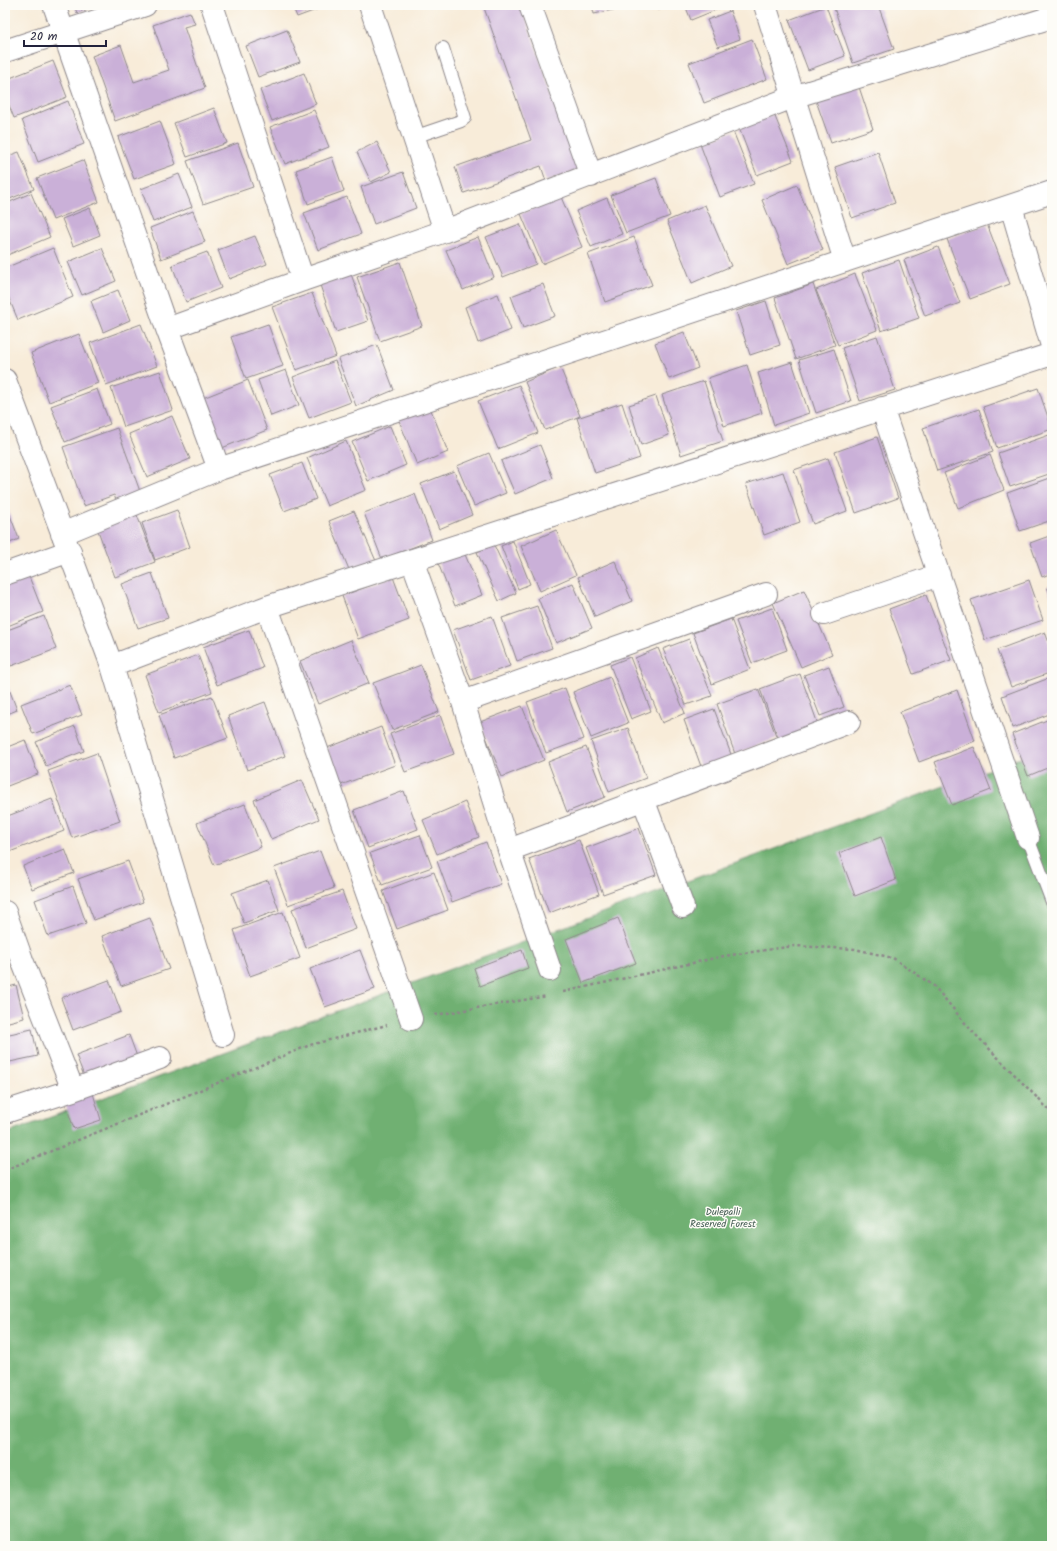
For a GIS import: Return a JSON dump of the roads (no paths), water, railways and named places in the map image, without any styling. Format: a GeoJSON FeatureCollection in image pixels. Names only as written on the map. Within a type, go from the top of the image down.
{"type":"FeatureCollection","features":[{"type":"Feature","properties":{"kind":"street"},"geometry":{"type":"LineString","coordinates":[[54,5],[167,329],[219,469]]}},
{"type":"Feature","properties":{"kind":"street"},"geometry":{"type":"LineString","coordinates":[[5,51],[145,5]]}},
{"type":"Feature","properties":{"kind":"street"},"geometry":{"type":"LineString","coordinates":[[212,5],[303,280]]}},
{"type":"Feature","properties":{"kind":"street"},"geometry":{"type":"LineString","coordinates":[[370,5],[445,232]]}},
{"type":"Feature","properties":{"kind":"street"},"geometry":{"type":"LineString","coordinates":[[530,5],[591,176]]}},
{"type":"Feature","properties":{"kind":"street"},"geometry":{"type":"LineString","coordinates":[[765,5],[845,261]]}},
{"type":"Feature","properties":{"kind":"street"},"geometry":{"type":"LineString","coordinates":[[167,329],[303,280],[445,232],[794,97],[1052,17]]}},
{"type":"Feature","properties":{"kind":"street"},"geometry":{"type":"LineString","coordinates":[[5,574],[66,542],[219,469],[1052,192]]}},
{"type":"Feature","properties":{"kind":"street"},"geometry":{"type":"LineString","coordinates":[[1011,206],[1052,346]]}},
{"type":"Feature","properties":{"kind":"street"},"geometry":{"type":"LineString","coordinates":[[112,666],[267,607],[1052,354]]}},
{"type":"Feature","properties":{"kind":"street"},"geometry":{"type":"LineString","coordinates":[[5,380],[112,666],[222,1035]]}},
{"type":"Feature","properties":{"kind":"street"},"geometry":{"type":"LineString","coordinates":[[882,408],[1028,838]]}},
{"type":"Feature","properties":{"kind":"street"},"geometry":{"type":"LineString","coordinates":[[412,560],[463,702],[509,850],[550,970]]}},
{"type":"Feature","properties":{"kind":"street"},"geometry":{"type":"LineString","coordinates":[[824,614],[939,575]]}},
{"type":"Feature","properties":{"kind":"street"},"geometry":{"type":"LineString","coordinates":[[463,702],[766,594]]}},
{"type":"Feature","properties":{"kind":"street"},"geometry":{"type":"LineString","coordinates":[[267,607],[411,1019]]}},
{"type":"Feature","properties":{"kind":"street"},"geometry":{"type":"LineString","coordinates":[[509,850],[849,722]]}},
{"type":"Feature","properties":{"kind":"street"},"geometry":{"type":"LineString","coordinates":[[643,799],[683,907]]}},
{"type":"Feature","properties":{"kind":"street"},"geometry":{"type":"LineString","coordinates":[[5,912],[13,962],[73,1090]]}},
{"type":"Feature","properties":{"kind":"street"},"geometry":{"type":"LineString","coordinates":[[5,1112],[73,1090],[160,1058]]}},
{"type":"Feature","properties":{"kind":"lane"},"geometry":{"type":"LineString","coordinates":[[414,138],[461,121],[465,118],[443,48]]}},
{"type":"Feature","properties":{"kind":"lane"},"geometry":{"type":"LineString","coordinates":[[1028,838],[1052,902]]}},
{"type":"Feature","properties":{"kind":"park label","name":"Dulepalli Reserved Forest"},"geometry":{"type":"Point","coordinates":[723,1218]}}]}
